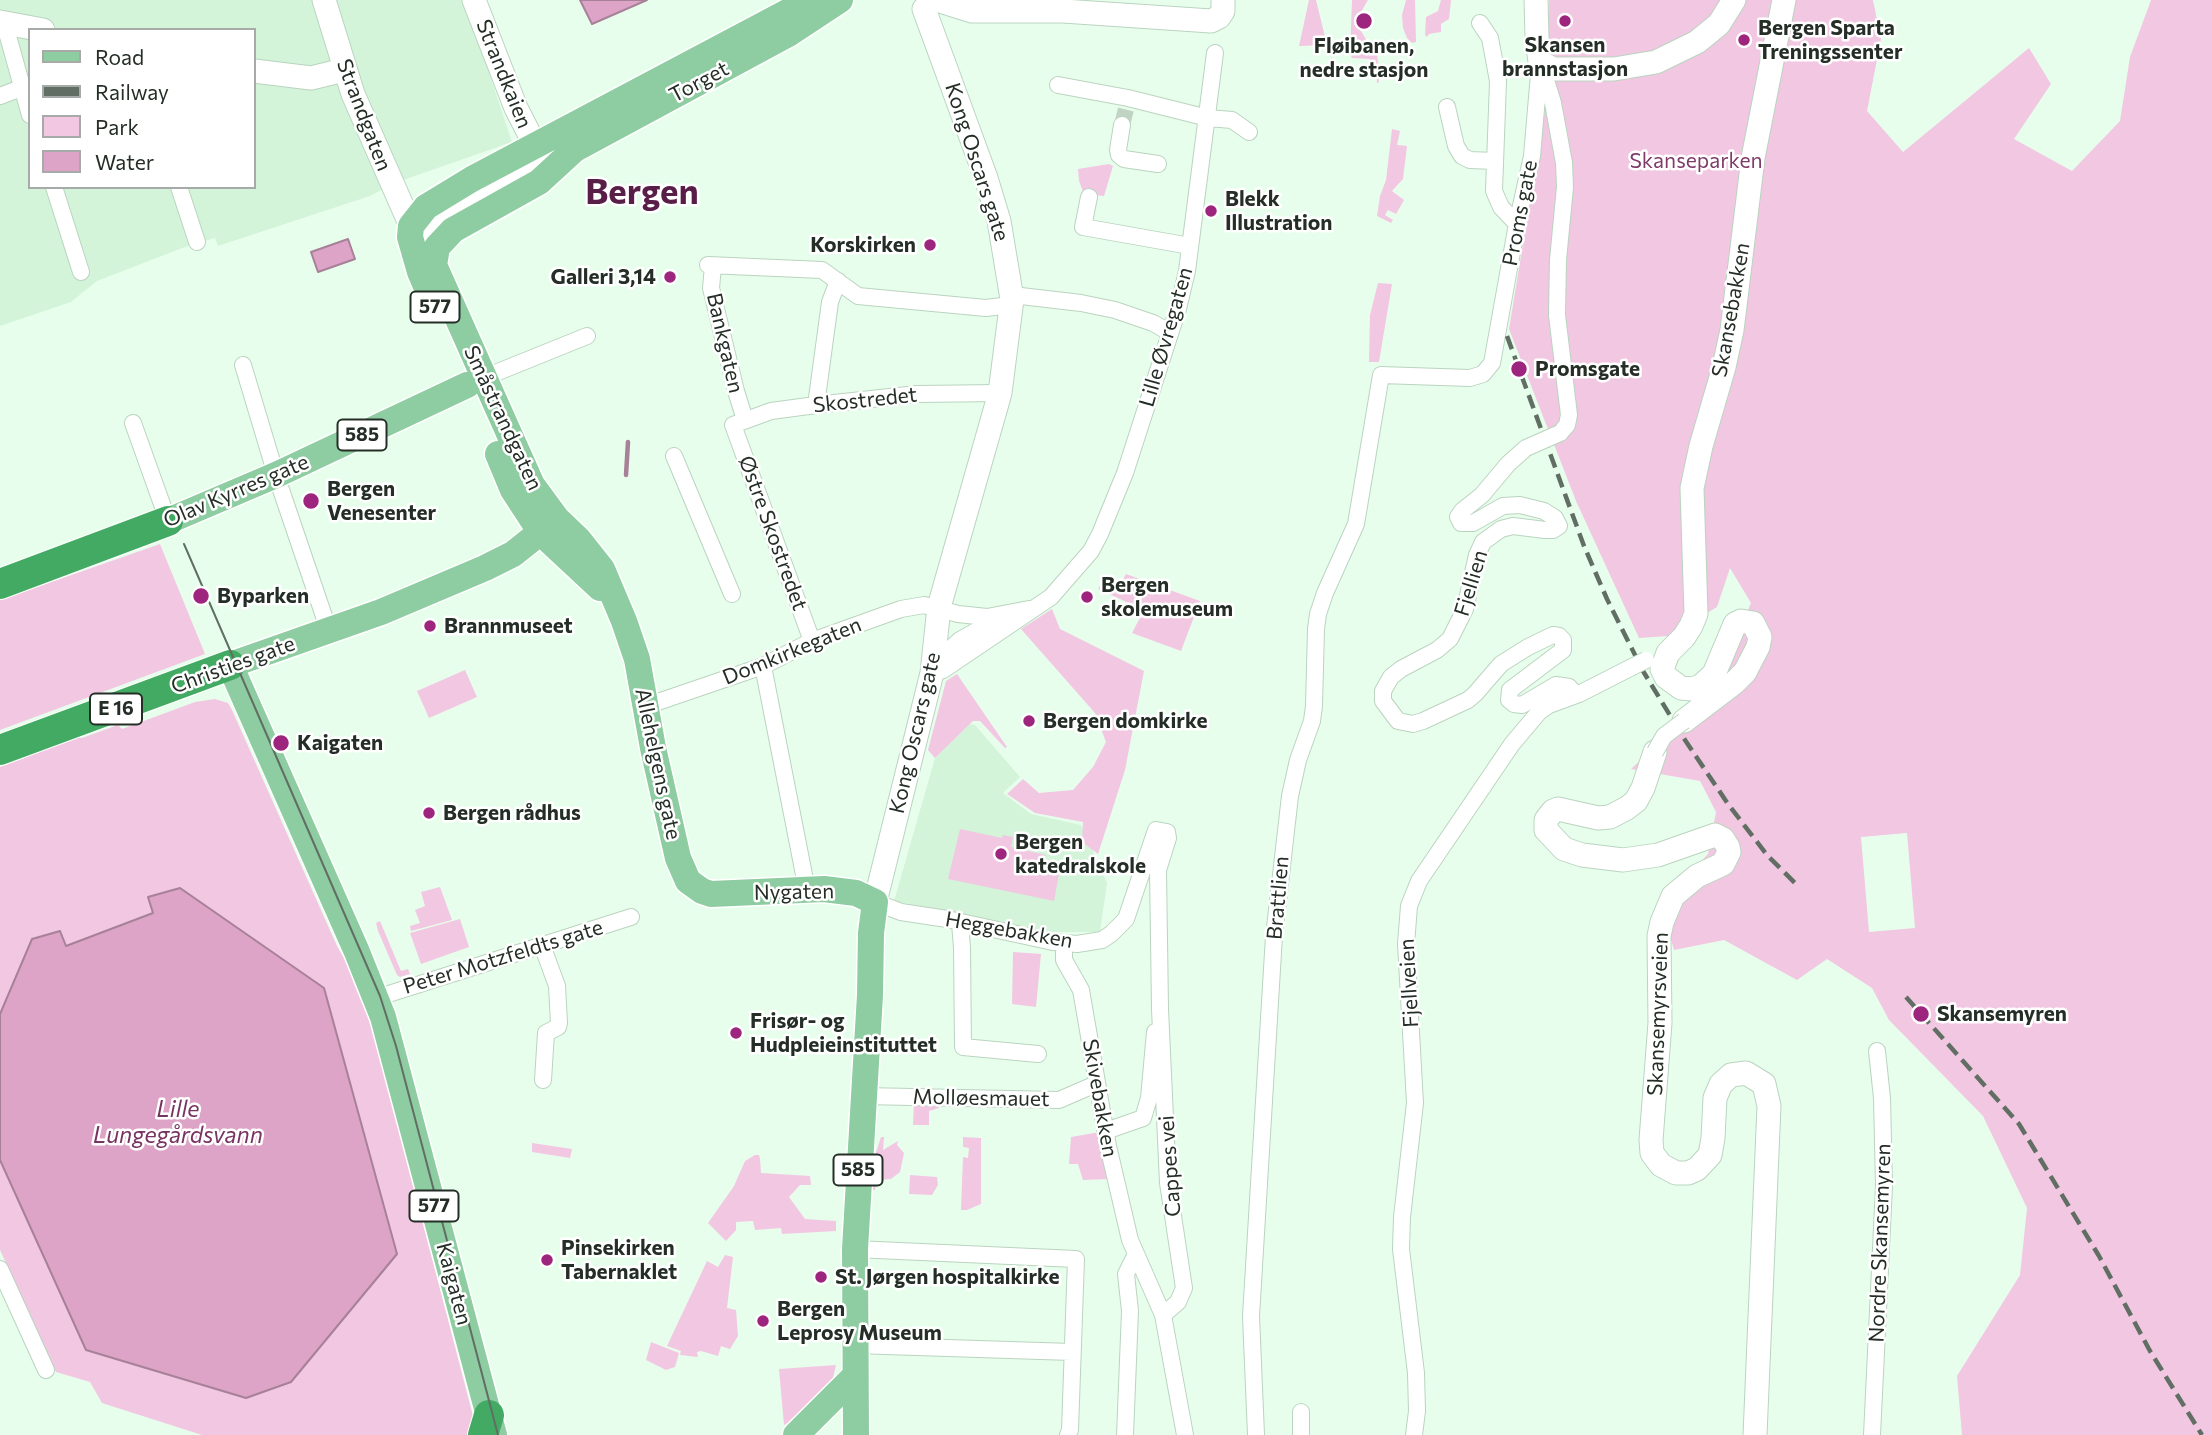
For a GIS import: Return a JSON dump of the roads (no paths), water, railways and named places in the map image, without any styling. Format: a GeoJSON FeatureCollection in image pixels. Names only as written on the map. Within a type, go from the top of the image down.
{"type":"FeatureCollection","features":[{"type":"Feature","properties":{"kind":"highway","name":"Olav Kyrres gate"},"geometry":{"type":"LineString","coordinates":[[0,584],[168,522]]}},
{"type":"Feature","properties":{"kind":"highway","name":"Christies gate"},"geometry":{"type":"LineString","coordinates":[[0,750],[230,665]]}},
{"type":"Feature","properties":{"kind":"main road","name":"Torget"},"geometry":{"type":"LineString","coordinates":[[536,147],[833,1]]}},
{"type":"Feature","properties":{"kind":"main road","name":"Torget"},"geometry":{"type":"LineString","coordinates":[[434,265],[438,247],[453,230],[531,187],[560,166],[575,149],[790,33],[833,1]]}},
{"type":"Feature","properties":{"kind":"main road","name":"577"},"geometry":{"type":"LineString","coordinates":[[411,226],[426,206],[536,147]]}},
{"type":"Feature","properties":{"kind":"main road","name":"Småstrandgaten"},"geometry":{"type":"LineString","coordinates":[[411,226],[412,247],[420,272],[475,382],[532,485],[549,526]]}},
{"type":"Feature","properties":{"kind":"main road","name":"Småstrandgaten"},"geometry":{"type":"LineString","coordinates":[[434,265],[513,490],[549,526]]}},
{"type":"Feature","properties":{"kind":"main road","name":"Olav Kyrres gate"},"geometry":{"type":"LineString","coordinates":[[168,522],[277,479],[475,382]]}},
{"type":"Feature","properties":{"kind":"main road","name":"Allehelgens gate"},"geometry":{"type":"LineString","coordinates":[[549,526],[569,559],[598,586],[624,621]]}},
{"type":"Feature","properties":{"kind":"main road","name":"Allehelgens gate"},"geometry":{"type":"LineString","coordinates":[[549,526],[579,540],[602,569],[624,621],[636,659],[678,858],[688,881],[711,894]]}},
{"type":"Feature","properties":{"kind":"main road","name":"Christies gate"},"geometry":{"type":"LineString","coordinates":[[230,665],[381,612],[465,576],[513,554],[549,526]]}},
{"type":"Feature","properties":{"kind":"main road","name":"Christies gate"},"geometry":{"type":"LineString","coordinates":[[465,576],[507,570],[540,559],[569,559]]}},
{"type":"Feature","properties":{"kind":"main road","name":"Kaigaten"},"geometry":{"type":"LineString","coordinates":[[230,665],[376,998],[392,1047],[489,1428]]}},
{"type":"Feature","properties":{"kind":"main road","name":"Nygaten"},"geometry":{"type":"LineString","coordinates":[[711,894],[847,891],[875,901]]}},
{"type":"Feature","properties":{"kind":"main road","name":"Kong Oscars gate"},"geometry":{"type":"LineString","coordinates":[[856,1435],[855,1249],[875,901]]}},
{"type":"Feature","properties":{"kind":"main road"},"geometry":{"type":"LineString","coordinates":[[796,1435],[854,1377]]}},
{"type":"Feature","properties":{"kind":"street","name":"Strandgaten"},"geometry":{"type":"LineString","coordinates":[[324,0],[344,70],[411,226]]}},
{"type":"Feature","properties":{"kind":"street","name":"Strandkaien"},"geometry":{"type":"LineString","coordinates":[[474,0],[516,108],[536,147]]}},
{"type":"Feature","properties":{"kind":"street"},"geometry":{"type":"LineString","coordinates":[[1536,0],[1536,38],[1540,62],[1553,69],[1614,69],[1656,62],[1697,42],[1719,24],[1734,0]]}},
{"type":"Feature","properties":{"kind":"street","name":"Skansebakken"},"geometry":{"type":"LineString","coordinates":[[1668,653],[1684,637],[1696,614],[1692,488],[1732,330],[1753,158],[1784,0]]}},
{"type":"Feature","properties":{"kind":"street"},"geometry":{"type":"LineString","coordinates":[[924,3],[971,11],[1063,6],[1211,21],[1219,17],[1223,1]]}},
{"type":"Feature","properties":{"kind":"street","name":"Kong Oscars gate"},"geometry":{"type":"LineString","coordinates":[[875,901],[932,673],[939,607],[1000,393],[1012,299],[999,221],[965,114],[938,50],[924,3]]}},
{"type":"Feature","properties":{"kind":"street"},"geometry":{"type":"LineString","coordinates":[[1,17],[37,28]]}},
{"type":"Feature","properties":{"kind":"street"},"geometry":{"type":"LineString","coordinates":[[1,17],[28,109]]}},
{"type":"Feature","properties":{"kind":"street"},"geometry":{"type":"LineString","coordinates":[[1480,23],[1490,38],[1498,81],[1494,191],[1501,207],[1517,224]]}},
{"type":"Feature","properties":{"kind":"street","name":"Lille Øvregaten"},"geometry":{"type":"LineString","coordinates":[[932,673],[943,670],[1051,597],[1091,551],[1100,534],[1129,462],[1178,309],[1187,271],[1215,53]]}},
{"type":"Feature","properties":{"kind":"street","name":"Proms gate"},"geometry":{"type":"LineString","coordinates":[[1381,375],[1470,378],[1483,374],[1492,363],[1532,156],[1540,62]]}},
{"type":"Feature","properties":{"kind":"street","name":"Fjellien"},"geometry":{"type":"LineString","coordinates":[[1540,62],[1553,103],[1564,163],[1565,187],[1558,261],[1557,315],[1569,415],[1567,425],[1560,433],[1526,448],[1458,517],[1461,523],[1473,523],[1503,506],[1520,505],[1544,511],[1555,518],[1559,526],[1553,530],[1513,526],[1501,529],[1483,542],[1477,555],[1465,609],[1450,639],[1437,650],[1391,677],[1383,691],[1383,701],[1398,721],[1413,724],[1423,721],[1468,699],[1501,664],[1553,635],[1563,640],[1563,650],[1510,690],[1509,699],[1514,704],[1522,705],[1556,685],[1569,687],[1576,695]]}},
{"type":"Feature","properties":{"kind":"street"},"geometry":{"type":"LineString","coordinates":[[256,71],[311,78],[344,70]]}},
{"type":"Feature","properties":{"kind":"street"},"geometry":{"type":"LineString","coordinates":[[1058,85],[1208,118],[1232,120],[1249,132]]}},
{"type":"Feature","properties":{"kind":"street"},"geometry":{"type":"LineString","coordinates":[[0,96],[21,88]]}},
{"type":"Feature","properties":{"kind":"street"},"geometry":{"type":"LineString","coordinates":[[1447,107],[1456,146],[1462,156],[1470,160],[1495,161]]}},
{"type":"Feature","properties":{"kind":"street"},"geometry":{"type":"LineString","coordinates":[[1122,125],[1119,155],[1124,159],[1158,164]]}},
{"type":"Feature","properties":{"kind":"street"},"geometry":{"type":"LineString","coordinates":[[434,265],[430,249],[431,233],[438,221],[520,172],[533,158],[536,147]]}},
{"type":"Feature","properties":{"kind":"street"},"geometry":{"type":"LineString","coordinates":[[55,189],[81,272]]}},
{"type":"Feature","properties":{"kind":"street"},"geometry":{"type":"LineString","coordinates":[[180,189],[197,242]]}},
{"type":"Feature","properties":{"kind":"street"},"geometry":{"type":"LineString","coordinates":[[1089,197],[1083,228],[1190,246]]}},
{"type":"Feature","properties":{"kind":"street","name":"Bankgaten"},"geometry":{"type":"LineString","coordinates":[[739,422],[736,391],[711,288],[710,266],[822,270],[838,281]]}},
{"type":"Feature","properties":{"kind":"street"},"geometry":{"type":"LineString","coordinates":[[816,405],[830,302],[838,281],[858,296],[986,308],[1002,306],[1021,296],[1101,306],[1153,323],[1169,332]]}},
{"type":"Feature","properties":{"kind":"street","name":"Olav Kyrres gate"},"geometry":{"type":"LineString","coordinates":[[475,382],[587,336]]}},
{"type":"Feature","properties":{"kind":"street"},"geometry":{"type":"LineString","coordinates":[[243,365],[277,479],[329,631]]}},
{"type":"Feature","properties":{"kind":"street","name":"Brattlien"},"geometry":{"type":"LineString","coordinates":[[1256,1435],[1251,1352],[1252,1292],[1274,936],[1284,832],[1292,783],[1312,721],[1318,614],[1356,524],[1381,375]]}},
{"type":"Feature","properties":{"kind":"street","name":"Skostredet"},"geometry":{"type":"LineString","coordinates":[[739,422],[771,411],[816,405],[917,394],[1000,393]]}},
{"type":"Feature","properties":{"kind":"street","name":"Østre Skostredet"},"geometry":{"type":"LineString","coordinates":[[739,422],[812,641]]}},
{"type":"Feature","properties":{"kind":"street"},"geometry":{"type":"LineString","coordinates":[[133,423],[168,522]]}},
{"type":"Feature","properties":{"kind":"street"},"geometry":{"type":"LineString","coordinates":[[674,456],[732,594]]}},
{"type":"Feature","properties":{"kind":"street","name":"Domkirkegaten"},"geometry":{"type":"LineString","coordinates":[[646,706],[763,666],[812,641],[901,609],[924,605],[987,617],[1011,613]]}},
{"type":"Feature","properties":{"kind":"street"},"geometry":{"type":"LineString","coordinates":[[932,673],[960,640],[1011,613],[1035,607]]}},
{"type":"Feature","properties":{"kind":"street","name":"Skansemyrsveien"},"geometry":{"type":"LineString","coordinates":[[1668,653],[1662,669],[1666,677],[1681,688],[1692,689],[1708,681],[1714,674],[1735,624],[1741,621],[1753,623],[1758,628],[1758,647],[1745,672],[1664,736],[1636,801],[1609,817],[1598,818],[1558,809],[1546,820],[1546,830],[1564,849],[1582,855],[1623,860],[1658,855],[1715,835],[1723,839],[1728,847],[1729,852],[1723,864],[1697,876],[1673,896],[1662,922],[1659,936],[1660,1024],[1651,1140],[1652,1153],[1661,1165],[1676,1173],[1688,1173],[1697,1169],[1710,1155],[1715,1098],[1721,1084],[1731,1075],[1746,1073],[1764,1084],[1769,1106],[1755,1435]]}},
{"type":"Feature","properties":{"kind":"street","name":"Fjellveien"},"geometry":{"type":"LineString","coordinates":[[1414,1435],[1417,1411],[1416,1373],[1401,1249],[1415,1103],[1406,944],[1409,906],[1419,881],[1528,724],[1549,705],[1576,695],[1646,660],[1668,653]]}},
{"type":"Feature","properties":{"kind":"street"},"geometry":{"type":"LineString","coordinates":[[763,666],[775,755],[807,890]]}},
{"type":"Feature","properties":{"kind":"street","name":"Heggebakken"},"geometry":{"type":"LineString","coordinates":[[875,901],[901,912],[1064,943],[1102,940],[1121,927],[1130,911],[1156,830]]}},
{"type":"Feature","properties":{"kind":"street","name":"Cappes vei"},"geometry":{"type":"LineString","coordinates":[[1156,830],[1167,832],[1168,838],[1158,870],[1160,1009],[1168,1183],[1184,1288],[1178,1302],[1163,1315]]}},
{"type":"Feature","properties":{"kind":"street","name":"Peter Motzfeldts gate"},"geometry":{"type":"LineString","coordinates":[[376,998],[631,918]]}},
{"type":"Feature","properties":{"kind":"street"},"geometry":{"type":"LineString","coordinates":[[960,923],[963,1047],[1038,1054]]}},
{"type":"Feature","properties":{"kind":"street","name":"Skivebakken"},"geometry":{"type":"LineString","coordinates":[[1064,943],[1064,960],[1081,990],[1096,1084],[1118,1192],[1135,1256],[1163,1315],[1185,1435]]}},
{"type":"Feature","properties":{"kind":"street"},"geometry":{"type":"LineString","coordinates":[[542,945],[557,986],[559,1012],[558,1027],[546,1033],[543,1080]]}},
{"type":"Feature","properties":{"kind":"street","name":"Cappes vei"},"geometry":{"type":"LineString","coordinates":[[1106,1131],[1143,1118],[1160,1009]]}},
{"type":"Feature","properties":{"kind":"street","name":"Nordre Skansemyren"},"geometry":{"type":"LineString","coordinates":[[1872,1435],[1884,1186],[1877,1051]]}},
{"type":"Feature","properties":{"kind":"street","name":"Molløesmauet"},"geometry":{"type":"LineString","coordinates":[[863,1096],[1059,1100],[1096,1084]]}},
{"type":"Feature","properties":{"kind":"street"},"geometry":{"type":"LineString","coordinates":[[855,1249],[1076,1259],[1068,1435]]}},
{"type":"Feature","properties":{"kind":"street","name":"Skivebakken"},"geometry":{"type":"LineString","coordinates":[[1125,1435],[1130,1311],[1126,1274],[1135,1256]]}},
{"type":"Feature","properties":{"kind":"street"},"geometry":{"type":"LineString","coordinates":[[0,1269],[5,1296],[46,1370]]}},
{"type":"Feature","properties":{"kind":"street"},"geometry":{"type":"LineString","coordinates":[[854,1345],[1072,1352]]}},
{"type":"Feature","properties":{"kind":"street"},"geometry":{"type":"LineString","coordinates":[[1301,1412],[1301,1435]]}},
{"type":"Feature","properties":{"kind":"water"},"geometry":{"type":"Polygon","coordinates":[[[580,0],[647,0],[592,24],[580,0]]]}},
{"type":"Feature","properties":{"kind":"water"},"geometry":{"type":"Polygon","coordinates":[[[348,239],[355,259],[318,272],[311,252],[348,239]]]}},
{"type":"Feature","properties":{"kind":"water","name":"Lille Lungegårdsvann"},"geometry":{"type":"Polygon","coordinates":[[[180,888],[324,988],[397,1254],[291,1382],[246,1398],[86,1350],[0,1160],[0,1014],[32,939],[60,931],[66,946],[153,913],[148,897],[180,888]]]}},
{"type":"Feature","properties":{"kind":"waterway"},"geometry":{"type":"LineString","coordinates":[[626,475],[628,442]]}},
{"type":"Feature","properties":{"kind":"tunnel"},"geometry":{"type":"LineString","coordinates":[[1122,125],[1127,105]]}},
{"type":"Feature","properties":{"kind":"tram line"},"geometry":{"type":"LineString","coordinates":[[184,544],[380,996],[396,1046],[498,1435]]}},
{"type":"Feature","properties":{"kind":"railway"},"geometry":{"type":"LineString","coordinates":[[1507,336],[1584,546],[1643,671],[1728,804],[1767,855],[1796,884]]}},
{"type":"Feature","properties":{"kind":"railway"},"geometry":{"type":"LineString","coordinates":[[1906,997],[2019,1124],[2099,1256],[2150,1351],[2202,1435]]}},
{"type":"Feature","properties":{"kind":"place","name":"Fløibanen, nedre stasjon"},"geometry":{"type":"Point","coordinates":[1364,21]}},
{"type":"Feature","properties":{"kind":"place","name":"Skansen brannstasjon"},"geometry":{"type":"Point","coordinates":[1565,21]}},
{"type":"Feature","properties":{"kind":"place","name":"Bergen Sparta Treningssenter"},"geometry":{"type":"Point","coordinates":[1744,40]}},
{"type":"Feature","properties":{"kind":"place","name":"Blekk Illustration"},"geometry":{"type":"Point","coordinates":[1211,211]}},
{"type":"Feature","properties":{"kind":"place","name":"Korskirken"},"geometry":{"type":"Point","coordinates":[930,245]}},
{"type":"Feature","properties":{"kind":"place","name":"Galleri 3,14"},"geometry":{"type":"Point","coordinates":[670,277]}},
{"type":"Feature","properties":{"kind":"place","name":"Promsgate"},"geometry":{"type":"Point","coordinates":[1519,369]}},
{"type":"Feature","properties":{"kind":"place","name":"Bergen Venesenter"},"geometry":{"type":"Point","coordinates":[311,501]}},
{"type":"Feature","properties":{"kind":"place","name":"Byparken"},"geometry":{"type":"Point","coordinates":[201,596]}},
{"type":"Feature","properties":{"kind":"place","name":"Bergen skolemuseum"},"geometry":{"type":"Point","coordinates":[1087,597]}},
{"type":"Feature","properties":{"kind":"place","name":"Brannmuseet"},"geometry":{"type":"Point","coordinates":[430,626]}},
{"type":"Feature","properties":{"kind":"place","name":"Bergen domkirke"},"geometry":{"type":"Point","coordinates":[1029,721]}},
{"type":"Feature","properties":{"kind":"place","name":"Kaigaten"},"geometry":{"type":"Point","coordinates":[281,743]}},
{"type":"Feature","properties":{"kind":"place","name":"Bergen rådhus"},"geometry":{"type":"Point","coordinates":[429,813]}},
{"type":"Feature","properties":{"kind":"place","name":"Bergen katedralskole"},"geometry":{"type":"Point","coordinates":[1001,854]}},
{"type":"Feature","properties":{"kind":"place","name":"Skansemyren"},"geometry":{"type":"Point","coordinates":[1921,1014]}},
{"type":"Feature","properties":{"kind":"place","name":"Frisør- og Hudpleieinstituttet"},"geometry":{"type":"Point","coordinates":[736,1033]}},
{"type":"Feature","properties":{"kind":"place","name":"Pinsekirken Tabernaklet"},"geometry":{"type":"Point","coordinates":[547,1260]}},
{"type":"Feature","properties":{"kind":"place","name":"St. Jørgen hospitalkirke"},"geometry":{"type":"Point","coordinates":[821,1277]}},
{"type":"Feature","properties":{"kind":"place","name":"Bergen Leprosy Museum"},"geometry":{"type":"Point","coordinates":[763,1321]}},
{"type":"Feature","properties":{"kind":"district","name":"Bergen"},"geometry":{"type":"Point","coordinates":[642,192]}},
{"type":"Feature","properties":{"kind":"park label","name":"Skanseparken"},"geometry":{"type":"Point","coordinates":[1696,161]}}]}
